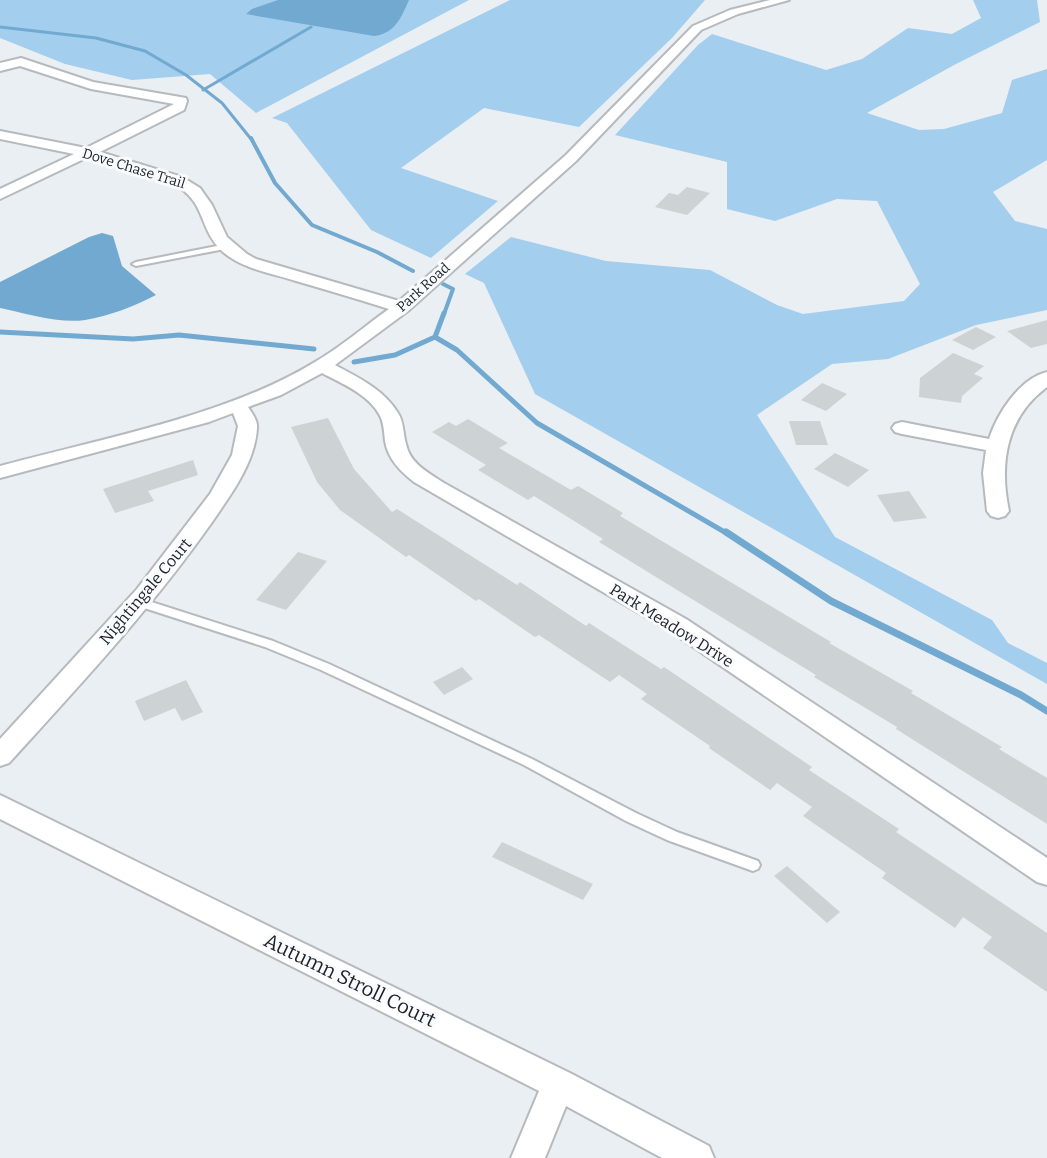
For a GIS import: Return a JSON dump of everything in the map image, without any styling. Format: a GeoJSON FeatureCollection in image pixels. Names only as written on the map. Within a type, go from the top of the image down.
{"type":"FeatureCollection","features":[{"type":"Feature","properties":{"kind":"street","name":"Park Road"},"geometry":{"type":"LineString","coordinates":[[0,472],[202,418],[238,405],[322,366],[402,307],[571,158],[697,28],[734,12],[784,0]]}},
{"type":"Feature","properties":{"kind":"street"},"geometry":{"type":"LineString","coordinates":[[0,67],[21,62],[91,85],[181,101],[179,107],[172,111],[0,195]]}},
{"type":"Feature","properties":{"kind":"street","name":"Dove Chase Trail"},"geometry":{"type":"LineString","coordinates":[[0,135],[86,153],[191,186],[198,192],[220,238],[227,246],[250,262],[402,307]]}},
{"type":"Feature","properties":{"kind":"street","name":"Park Meadow Drive"},"geometry":{"type":"LineString","coordinates":[[322,366],[379,400],[390,416],[399,455],[415,472],[437,488],[678,625],[1047,873]]}},
{"type":"Feature","properties":{"kind":"street"},"geometry":{"type":"LineString","coordinates":[[998,511],[992,483],[995,446],[1007,418],[1022,396],[1047,378]]}},
{"type":"Feature","properties":{"kind":"street","name":"Nightingale Court"},"geometry":{"type":"LineString","coordinates":[[0,756],[139,602],[210,510],[244,449],[248,426],[238,405]]}},
{"type":"Feature","properties":{"kind":"street"},"geometry":{"type":"LineString","coordinates":[[902,428],[995,446]]}},
{"type":"Feature","properties":{"kind":"street","name":"Autumn Stroll Court"},"geometry":{"type":"LineString","coordinates":[[0,806],[558,1084],[697,1158]]}},
{"type":"Feature","properties":{"kind":"street"},"geometry":{"type":"LineString","coordinates":[[528,1158],[558,1084]]}},
{"type":"Feature","properties":{"kind":"lane"},"geometry":{"type":"LineString","coordinates":[[136,264],[227,246]]}},
{"type":"Feature","properties":{"kind":"lane"},"geometry":{"type":"LineString","coordinates":[[139,602],[269,644],[326,667],[528,762],[672,836],[753,865]]}},
{"type":"Feature","properties":{"kind":"shaded area"},"geometry":{"type":"Polygon","coordinates":[[[0,0],[469,0],[256,113],[210,74],[132,80],[65,64],[0,38],[0,0]]]}},
{"type":"Feature","properties":{"kind":"shaded area"},"geometry":{"type":"Polygon","coordinates":[[[278,0],[409,0],[397,23],[387,32],[374,36],[246,14],[252,9],[278,0]]]}},
{"type":"Feature","properties":{"kind":"shaded area"},"geometry":{"type":"Polygon","coordinates":[[[510,0],[705,0],[672,38],[579,127],[484,108],[401,168],[498,201],[431,258],[371,230],[287,123],[272,118],[510,0]]]}},
{"type":"Feature","properties":{"kind":"shaded area"},"geometry":{"type":"Polygon","coordinates":[[[973,0],[1037,0],[1040,22],[956,64],[867,113],[919,130],[944,129],[1002,113],[1012,80],[1047,69],[1047,160],[993,192],[1015,221],[1047,229],[1047,310],[976,325],[888,359],[832,364],[757,415],[835,537],[992,620],[1008,643],[1047,663],[1047,684],[535,394],[484,283],[465,274],[511,237],[606,261],[710,270],[777,305],[803,314],[904,301],[920,284],[877,201],[837,199],[775,221],[727,209],[727,162],[615,135],[698,45],[712,34],[826,70],[862,59],[908,28],[952,34],[981,18],[973,0]]]}},
{"type":"Feature","properties":{"kind":"shaded area"},"geometry":{"type":"Polygon","coordinates":[[[102,233],[113,236],[122,266],[156,295],[131,307],[75,321],[0,308],[0,282],[89,237],[102,233]]]}},
{"type":"Feature","properties":{"kind":"building"},"geometry":{"type":"Polygon","coordinates":[[[687,187],[710,193],[687,215],[655,207],[669,193],[678,195],[687,187]]]}},
{"type":"Feature","properties":{"kind":"building"},"geometry":{"type":"Polygon","coordinates":[[[1047,320],[1047,344],[1031,348],[1007,331],[1047,320]]]}},
{"type":"Feature","properties":{"kind":"building"},"geometry":{"type":"Polygon","coordinates":[[[976,327],[996,337],[973,350],[952,340],[976,327]]]}},
{"type":"Feature","properties":{"kind":"building"},"geometry":{"type":"Polygon","coordinates":[[[953,353],[984,366],[974,374],[983,378],[962,396],[961,403],[919,397],[920,378],[953,353]]]}},
{"type":"Feature","properties":{"kind":"building"},"geometry":{"type":"Polygon","coordinates":[[[822,383],[847,394],[826,411],[801,400],[822,383]]]}},
{"type":"Feature","properties":{"kind":"building"},"geometry":{"type":"Polygon","coordinates":[[[328,418],[354,469],[392,512],[397,509],[517,585],[520,582],[586,626],[589,623],[661,669],[664,667],[812,767],[809,770],[899,829],[896,832],[1047,933],[1047,992],[983,948],[992,937],[963,917],[955,928],[882,878],[886,873],[803,816],[812,807],[777,783],[770,790],[641,699],[647,694],[619,675],[610,682],[539,635],[535,637],[479,599],[476,601],[409,555],[406,557],[340,510],[317,482],[291,427],[328,418]]]}},
{"type":"Feature","properties":{"kind":"building"},"geometry":{"type":"Polygon","coordinates":[[[468,419],[508,443],[499,448],[571,490],[578,486],[623,513],[620,516],[831,642],[829,643],[913,691],[911,693],[1002,747],[999,749],[1047,778],[1047,824],[896,729],[897,727],[814,677],[816,675],[599,542],[603,539],[534,496],[528,500],[478,470],[486,465],[432,432],[449,422],[456,426],[468,419]]]}},
{"type":"Feature","properties":{"kind":"building"},"geometry":{"type":"Polygon","coordinates":[[[789,421],[820,421],[828,445],[796,445],[789,421]]]}},
{"type":"Feature","properties":{"kind":"building"},"geometry":{"type":"Polygon","coordinates":[[[835,453],[869,470],[848,487],[814,469],[835,453]]]}},
{"type":"Feature","properties":{"kind":"building"},"geometry":{"type":"Polygon","coordinates":[[[193,460],[198,475],[148,491],[154,501],[115,513],[103,489],[193,460]]]}},
{"type":"Feature","properties":{"kind":"building"},"geometry":{"type":"Polygon","coordinates":[[[909,491],[927,518],[894,522],[877,495],[909,491]]]}},
{"type":"Feature","properties":{"kind":"building"},"geometry":{"type":"Polygon","coordinates":[[[298,552],[327,561],[286,610],[256,600],[298,552]]]}},
{"type":"Feature","properties":{"kind":"building"},"geometry":{"type":"Polygon","coordinates":[[[462,667],[473,679],[444,695],[433,682],[462,667]]]}},
{"type":"Feature","properties":{"kind":"building"},"geometry":{"type":"Polygon","coordinates":[[[186,680],[203,712],[182,721],[175,708],[144,721],[135,701],[186,680]]]}},
{"type":"Feature","properties":{"kind":"building"},"geometry":{"type":"Polygon","coordinates":[[[502,842],[593,884],[583,900],[492,857],[502,842]]]}},
{"type":"Feature","properties":{"kind":"building"},"geometry":{"type":"Polygon","coordinates":[[[787,866],[840,912],[827,923],[774,876],[787,866]]]}},
{"type":"Feature","properties":{"kind":"waterway"},"geometry":{"type":"LineString","coordinates":[[0,27],[96,38],[145,51],[186,75],[204,89]]}},
{"type":"Feature","properties":{"kind":"waterway"},"geometry":{"type":"LineString","coordinates":[[204,89],[311,27]]}},
{"type":"Feature","properties":{"kind":"waterway"},"geometry":{"type":"LineString","coordinates":[[204,89],[222,103],[251,139]]}},
{"type":"Feature","properties":{"kind":"waterway"},"geometry":{"type":"LineString","coordinates":[[251,138],[275,183],[312,225],[377,252],[413,271]]}},
{"type":"Feature","properties":{"kind":"waterway"},"geometry":{"type":"LineString","coordinates":[[443,284],[453,289],[444,314]]}},
{"type":"Feature","properties":{"kind":"waterway"},"geometry":{"type":"LineString","coordinates":[[435,337],[444,313]]}},
{"type":"Feature","properties":{"kind":"waterway"},"geometry":{"type":"LineString","coordinates":[[0,332],[133,339],[179,335],[314,349]]}},
{"type":"Feature","properties":{"kind":"waterway"},"geometry":{"type":"LineString","coordinates":[[354,362],[395,355],[435,337]]}},
{"type":"Feature","properties":{"kind":"waterway"},"geometry":{"type":"LineString","coordinates":[[435,337],[457,350],[537,423],[728,534]]}},
{"type":"Feature","properties":{"kind":"waterway"},"geometry":{"type":"LineString","coordinates":[[726,532],[831,601],[1021,695],[1047,711]]}}]}
